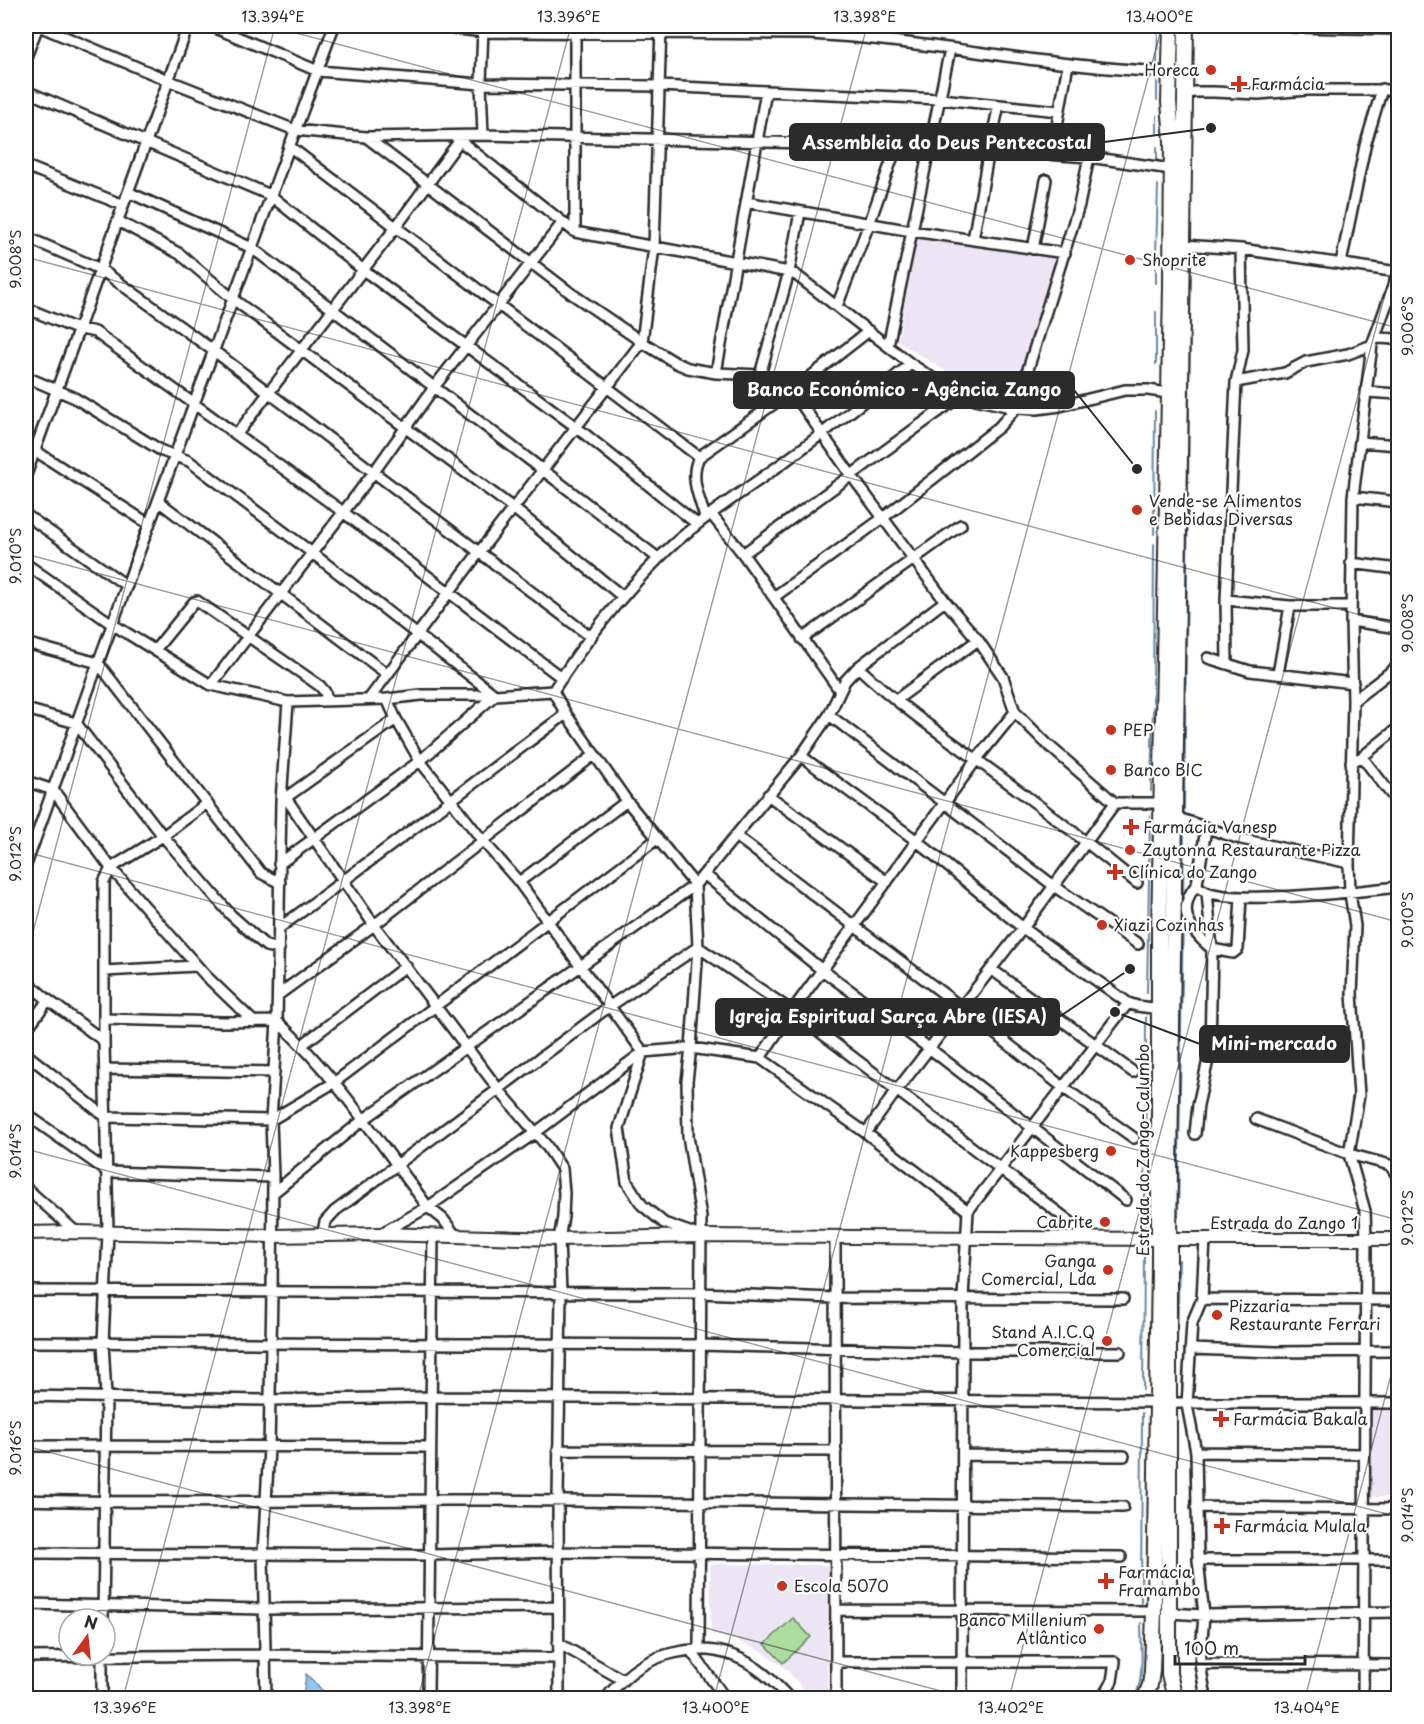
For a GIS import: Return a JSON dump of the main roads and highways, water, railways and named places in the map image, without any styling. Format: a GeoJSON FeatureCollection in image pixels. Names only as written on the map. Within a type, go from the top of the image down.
{"type":"FeatureCollection","features":[{"type":"Feature","properties":{"kind":"main road","name":"Estrada do Zango-Calumbo"},"geometry":{"type":"LineString","coordinates":[[1164,1239],[1159,932],[1172,169],[1169,72],[1171,26]]}},
{"type":"Feature","properties":{"kind":"main road","name":"Estrada do Zango-Calumbo"},"geometry":{"type":"LineString","coordinates":[[1175,1698],[1169,1674],[1163,1402],[1164,1239],[1174,817],[1186,26]]}},
{"type":"Feature","properties":{"kind":"main road","name":"Estrada do Zango-Calumbo"},"geometry":{"type":"LineString","coordinates":[[1145,1698],[1150,1686],[1152,1671],[1163,1402]]}},
{"type":"Feature","properties":{"kind":"water"},"geometry":{"type":"Polygon","coordinates":[[[306,1674],[330,1698],[303,1698],[306,1674]]]}},
{"type":"Feature","properties":{"kind":"waterway"},"geometry":{"type":"LineString","coordinates":[[1157,63],[1158,26]]}},
{"type":"Feature","properties":{"kind":"waterway"},"geometry":{"type":"LineString","coordinates":[[1157,81],[1157,100]]}},
{"type":"Feature","properties":{"kind":"waterway"},"geometry":{"type":"LineString","coordinates":[[1191,117],[1192,97]]}},
{"type":"Feature","properties":{"kind":"waterway"},"geometry":{"type":"LineString","coordinates":[[1157,116],[1157,133]]}},
{"type":"Feature","properties":{"kind":"waterway"},"geometry":{"type":"LineString","coordinates":[[1157,147],[1157,162]]}},
{"type":"Feature","properties":{"kind":"waterway"},"geometry":{"type":"LineString","coordinates":[[1156,254],[1158,185]]}},
{"type":"Feature","properties":{"kind":"waterway"},"geometry":{"type":"LineString","coordinates":[[1184,813],[1191,253]]}},
{"type":"Feature","properties":{"kind":"waterway"},"geometry":{"type":"LineString","coordinates":[[1156,268],[1156,283]]}},
{"type":"Feature","properties":{"kind":"waterway"},"geometry":{"type":"LineString","coordinates":[[1156,312],[1156,364]]}},
{"type":"Feature","properties":{"kind":"waterway"},"geometry":{"type":"LineString","coordinates":[[1154,534],[1155,411]]}},
{"type":"Feature","properties":{"kind":"waterway"},"geometry":{"type":"LineString","coordinates":[[1153,702],[1154,544]]}},
{"type":"Feature","properties":{"kind":"waterway"},"geometry":{"type":"LineString","coordinates":[[1151,791],[1153,707]]}},
{"type":"Feature","properties":{"kind":"waterway"},"geometry":{"type":"LineString","coordinates":[[1147,993],[1150,815]]}},
{"type":"Feature","properties":{"kind":"waterway"},"geometry":{"type":"LineString","coordinates":[[1183,902],[1184,830]]}},
{"type":"Feature","properties":{"kind":"waterway"},"geometry":{"type":"LineString","coordinates":[[1178,1217],[1183,914]]}},
{"type":"Feature","properties":{"kind":"waterway"},"geometry":{"type":"LineString","coordinates":[[1145,1227],[1146,1017]]}},
{"type":"Feature","properties":{"kind":"waterway"},"geometry":{"type":"LineString","coordinates":[[1143,1390],[1144,1251]]}},
{"type":"Feature","properties":{"kind":"waterway"},"geometry":{"type":"LineString","coordinates":[[1176,1394],[1179,1260]]}},
{"type":"Feature","properties":{"kind":"waterway"},"geometry":{"type":"LineString","coordinates":[[1176,1510],[1177,1411]]}},
{"type":"Feature","properties":{"kind":"waterway"},"geometry":{"type":"LineString","coordinates":[[1141,1605],[1142,1413]]}},
{"type":"Feature","properties":{"kind":"waterway"},"geometry":{"type":"LineString","coordinates":[[1133,1698],[1137,1692],[1141,1674],[1141,1623]]}},
{"type":"Feature","properties":{"kind":"waterway"},"geometry":{"type":"LineString","coordinates":[[1176,1649],[1176,1676]]}},
{"type":"Feature","properties":{"kind":"place","name":"Horeca"},"geometry":{"type":"Point","coordinates":[1211,70]}},
{"type":"Feature","properties":{"kind":"place","name":"Farmácia"},"geometry":{"type":"Point","coordinates":[1239,84]}},
{"type":"Feature","properties":{"kind":"place","name":"Assembleia do Deus Pentecostal"},"geometry":{"type":"Point","coordinates":[1211,128]}},
{"type":"Feature","properties":{"kind":"place","name":"Shoprite"},"geometry":{"type":"Point","coordinates":[1130,260]}},
{"type":"Feature","properties":{"kind":"place","name":"Banco Económico - Agência Zango"},"geometry":{"type":"Point","coordinates":[1137,469]}},
{"type":"Feature","properties":{"kind":"place","name":"Vende-se Alimentos e Bebidas Diversas"},"geometry":{"type":"Point","coordinates":[1137,510]}},
{"type":"Feature","properties":{"kind":"place","name":"PEP"},"geometry":{"type":"Point","coordinates":[1111,730]}},
{"type":"Feature","properties":{"kind":"place","name":"Banco BIC"},"geometry":{"type":"Point","coordinates":[1111,770]}},
{"type":"Feature","properties":{"kind":"place","name":"Farmácia Vanesp"},"geometry":{"type":"Point","coordinates":[1131,827]}},
{"type":"Feature","properties":{"kind":"place","name":"Zaytonna Restaurante Pizza"},"geometry":{"type":"Point","coordinates":[1130,850]}},
{"type":"Feature","properties":{"kind":"place","name":"Clínica do Zango"},"geometry":{"type":"Point","coordinates":[1115,872]}},
{"type":"Feature","properties":{"kind":"place","name":"Xiazi Cozinhas"},"geometry":{"type":"Point","coordinates":[1102,925]}},
{"type":"Feature","properties":{"kind":"place","name":"Igreja Espiritual Sarça Abre (IESA)"},"geometry":{"type":"Point","coordinates":[1130,969]}},
{"type":"Feature","properties":{"kind":"place","name":"Mini-mercado"},"geometry":{"type":"Point","coordinates":[1115,1012]}},
{"type":"Feature","properties":{"kind":"place","name":"Kappesberg"},"geometry":{"type":"Point","coordinates":[1111,1151]}},
{"type":"Feature","properties":{"kind":"place","name":"Cabrite"},"geometry":{"type":"Point","coordinates":[1105,1222]}},
{"type":"Feature","properties":{"kind":"place","name":"Ganga Comercial, Lda"},"geometry":{"type":"Point","coordinates":[1108,1270]}},
{"type":"Feature","properties":{"kind":"place","name":"Pizzaria Restaurante Ferrari"},"geometry":{"type":"Point","coordinates":[1217,1315]}},
{"type":"Feature","properties":{"kind":"place","name":"Stand A.I.C.Q Comercial"},"geometry":{"type":"Point","coordinates":[1107,1341]}},
{"type":"Feature","properties":{"kind":"place","name":"Farmácia Bakala"},"geometry":{"type":"Point","coordinates":[1221,1419]}},
{"type":"Feature","properties":{"kind":"place","name":"Farmácia Mulala"},"geometry":{"type":"Point","coordinates":[1222,1526]}},
{"type":"Feature","properties":{"kind":"place","name":"Farmácia Framambo"},"geometry":{"type":"Point","coordinates":[1106,1581]}},
{"type":"Feature","properties":{"kind":"place","name":"Escola 5070"},"geometry":{"type":"Point","coordinates":[782,1586]}},
{"type":"Feature","properties":{"kind":"place","name":"Banco Millenium Atlântico"},"geometry":{"type":"Point","coordinates":[1099,1629]}}]}
